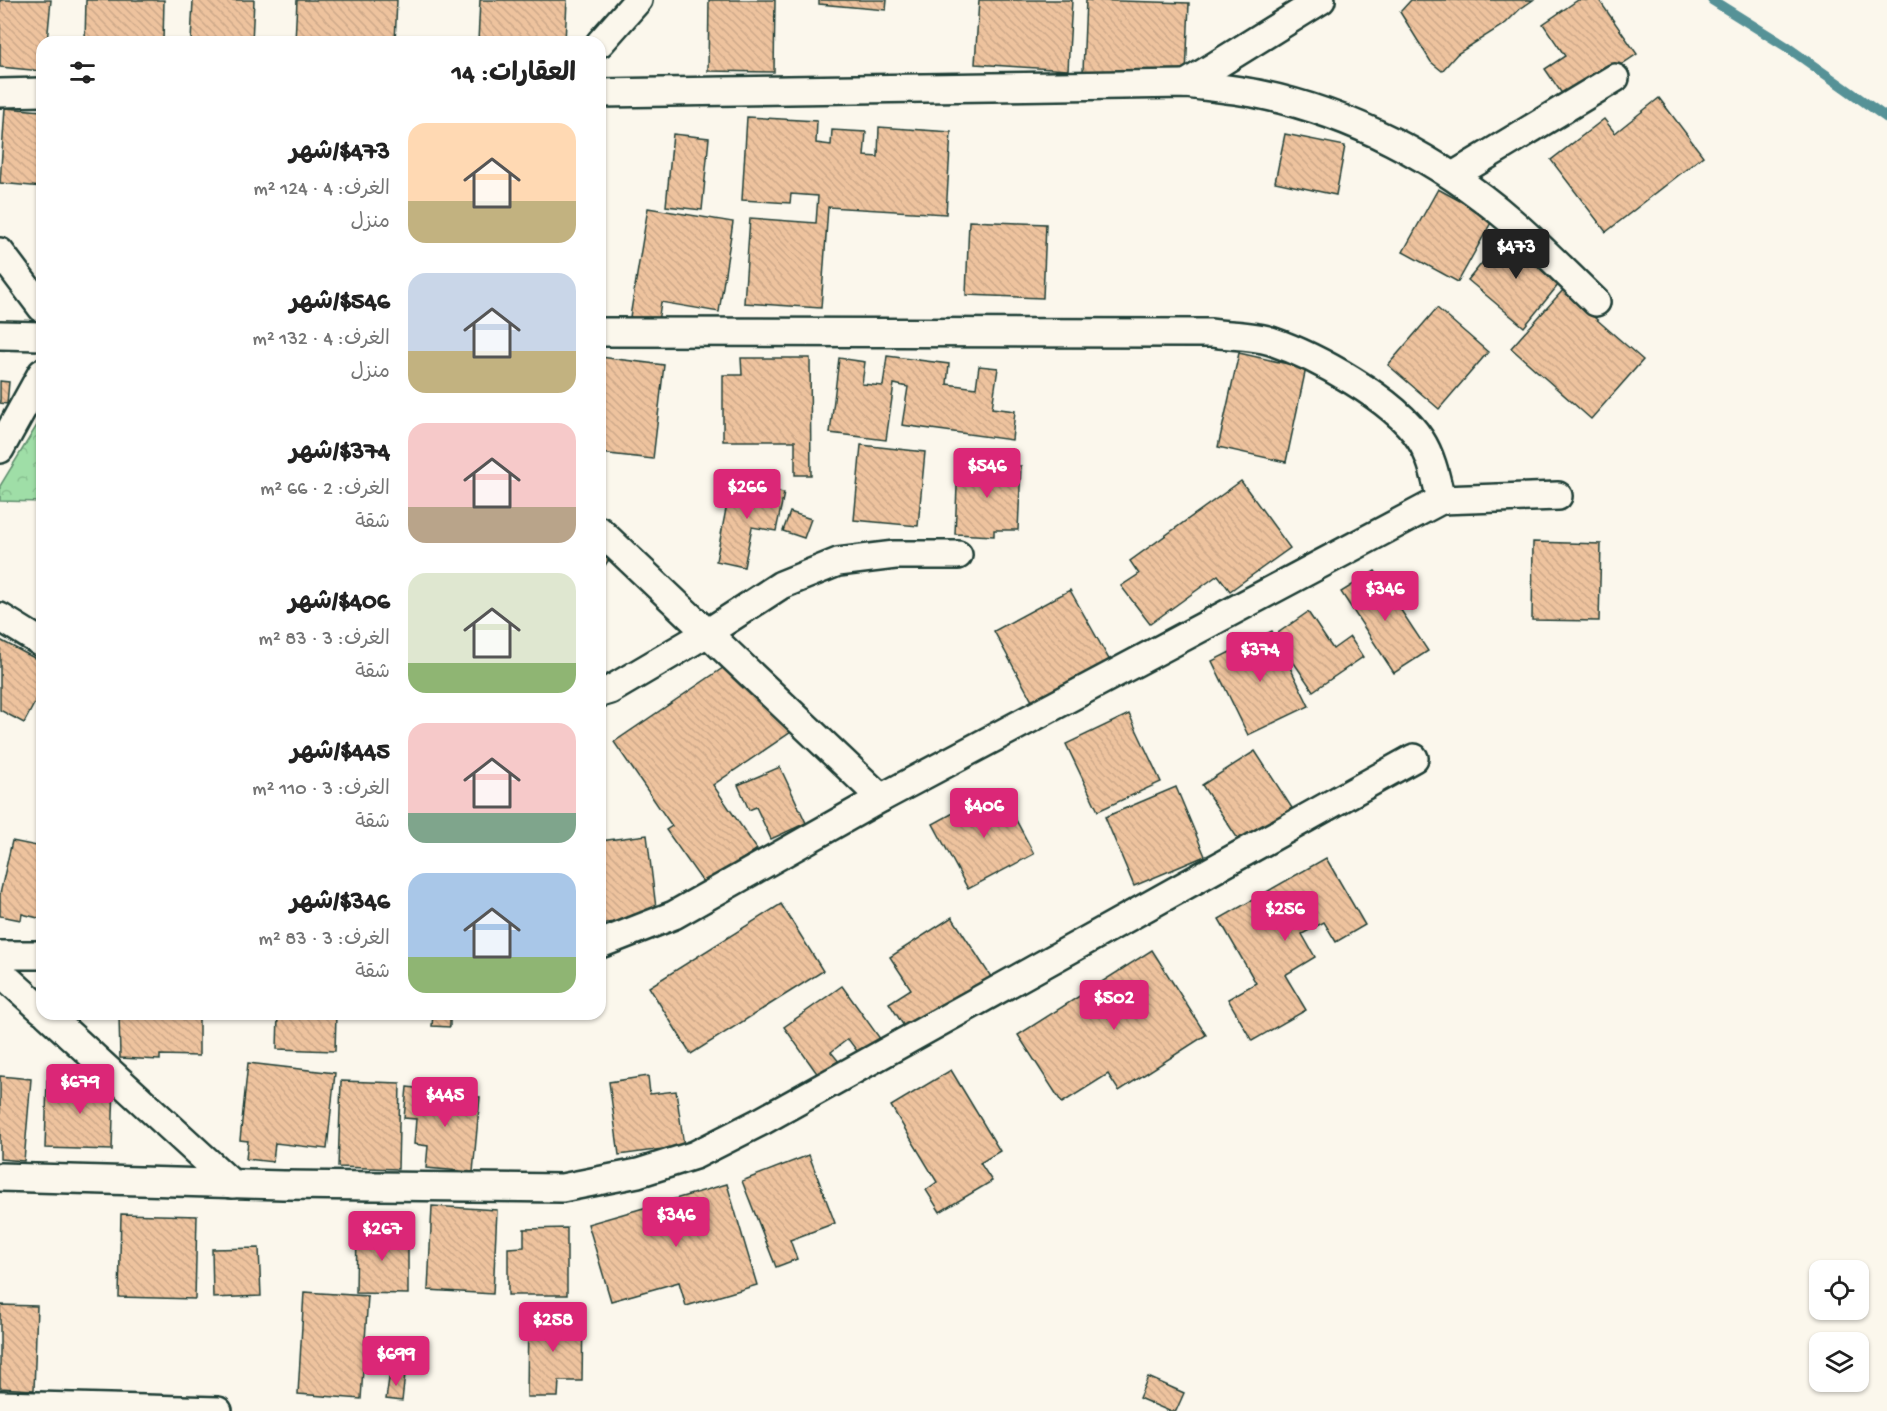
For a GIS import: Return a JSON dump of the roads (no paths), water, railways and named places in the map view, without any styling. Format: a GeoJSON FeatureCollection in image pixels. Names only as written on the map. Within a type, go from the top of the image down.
{"type":"FeatureCollection","features":[{"type":"Feature","properties":{"kind":"street"},"geometry":{"type":"LineString","coordinates":[[606,36],[638,0]]}},
{"type":"Feature","properties":{"kind":"street"},"geometry":{"type":"LineString","coordinates":[[1186,84],[1322,0]]}},
{"type":"Feature","properties":{"kind":"street"},"geometry":{"type":"LineString","coordinates":[[1453,176],[1614,78]]}},
{"type":"Feature","properties":{"kind":"street"},"geometry":{"type":"LineString","coordinates":[[606,93],[1186,84],[1258,94],[1331,114],[1391,139],[1453,176],[1511,221],[1596,302]]}},
{"type":"Feature","properties":{"kind":"street"},"geometry":{"type":"LineString","coordinates":[[0,93],[36,92]]}},
{"type":"Feature","properties":{"kind":"street"},"geometry":{"type":"LineString","coordinates":[[0,252],[36,300]]}},
{"type":"Feature","properties":{"kind":"street"},"geometry":{"type":"LineString","coordinates":[[606,332],[1211,333],[1269,340],[1313,359],[1351,380],[1391,408],[1420,438],[1434,468],[1441,500]]}},
{"type":"Feature","properties":{"kind":"street"},"geometry":{"type":"LineString","coordinates":[[0,335],[36,336]]}},
{"type":"Feature","properties":{"kind":"street"},"geometry":{"type":"LineString","coordinates":[[0,449],[36,384]]}},
{"type":"Feature","properties":{"kind":"street"},"geometry":{"type":"LineString","coordinates":[[606,942],[674,915],[881,798],[1441,500],[1558,496]]}},
{"type":"Feature","properties":{"kind":"street"},"geometry":{"type":"LineString","coordinates":[[606,537],[881,798]]}},
{"type":"Feature","properties":{"kind":"street"},"geometry":{"type":"LineString","coordinates":[[606,691],[707,633],[781,585],[838,562],[895,555],[958,555]]}},
{"type":"Feature","properties":{"kind":"street"},"geometry":{"type":"LineString","coordinates":[[0,617],[36,639]]}},
{"type":"Feature","properties":{"kind":"street"},"geometry":{"type":"LineString","coordinates":[[0,1177],[232,1184],[562,1188],[638,1173],[695,1155],[762,1121],[1414,758]]}},
{"type":"Feature","properties":{"kind":"street"},"geometry":{"type":"LineString","coordinates":[[0,955],[36,956]]}},
{"type":"Feature","properties":{"kind":"street"},"geometry":{"type":"LineString","coordinates":[[0,972],[36,1005]]}},
{"type":"Feature","properties":{"kind":"street"},"geometry":{"type":"LineString","coordinates":[[53,1020],[232,1184]]}},
{"type":"Feature","properties":{"kind":"street"},"geometry":{"type":"LineString","coordinates":[[0,1405],[218,1411]]}},
{"type":"Feature","properties":{"kind":"waterway"},"geometry":{"type":"LineString","coordinates":[[1712,0],[1787,47],[1887,118]]}}]}
